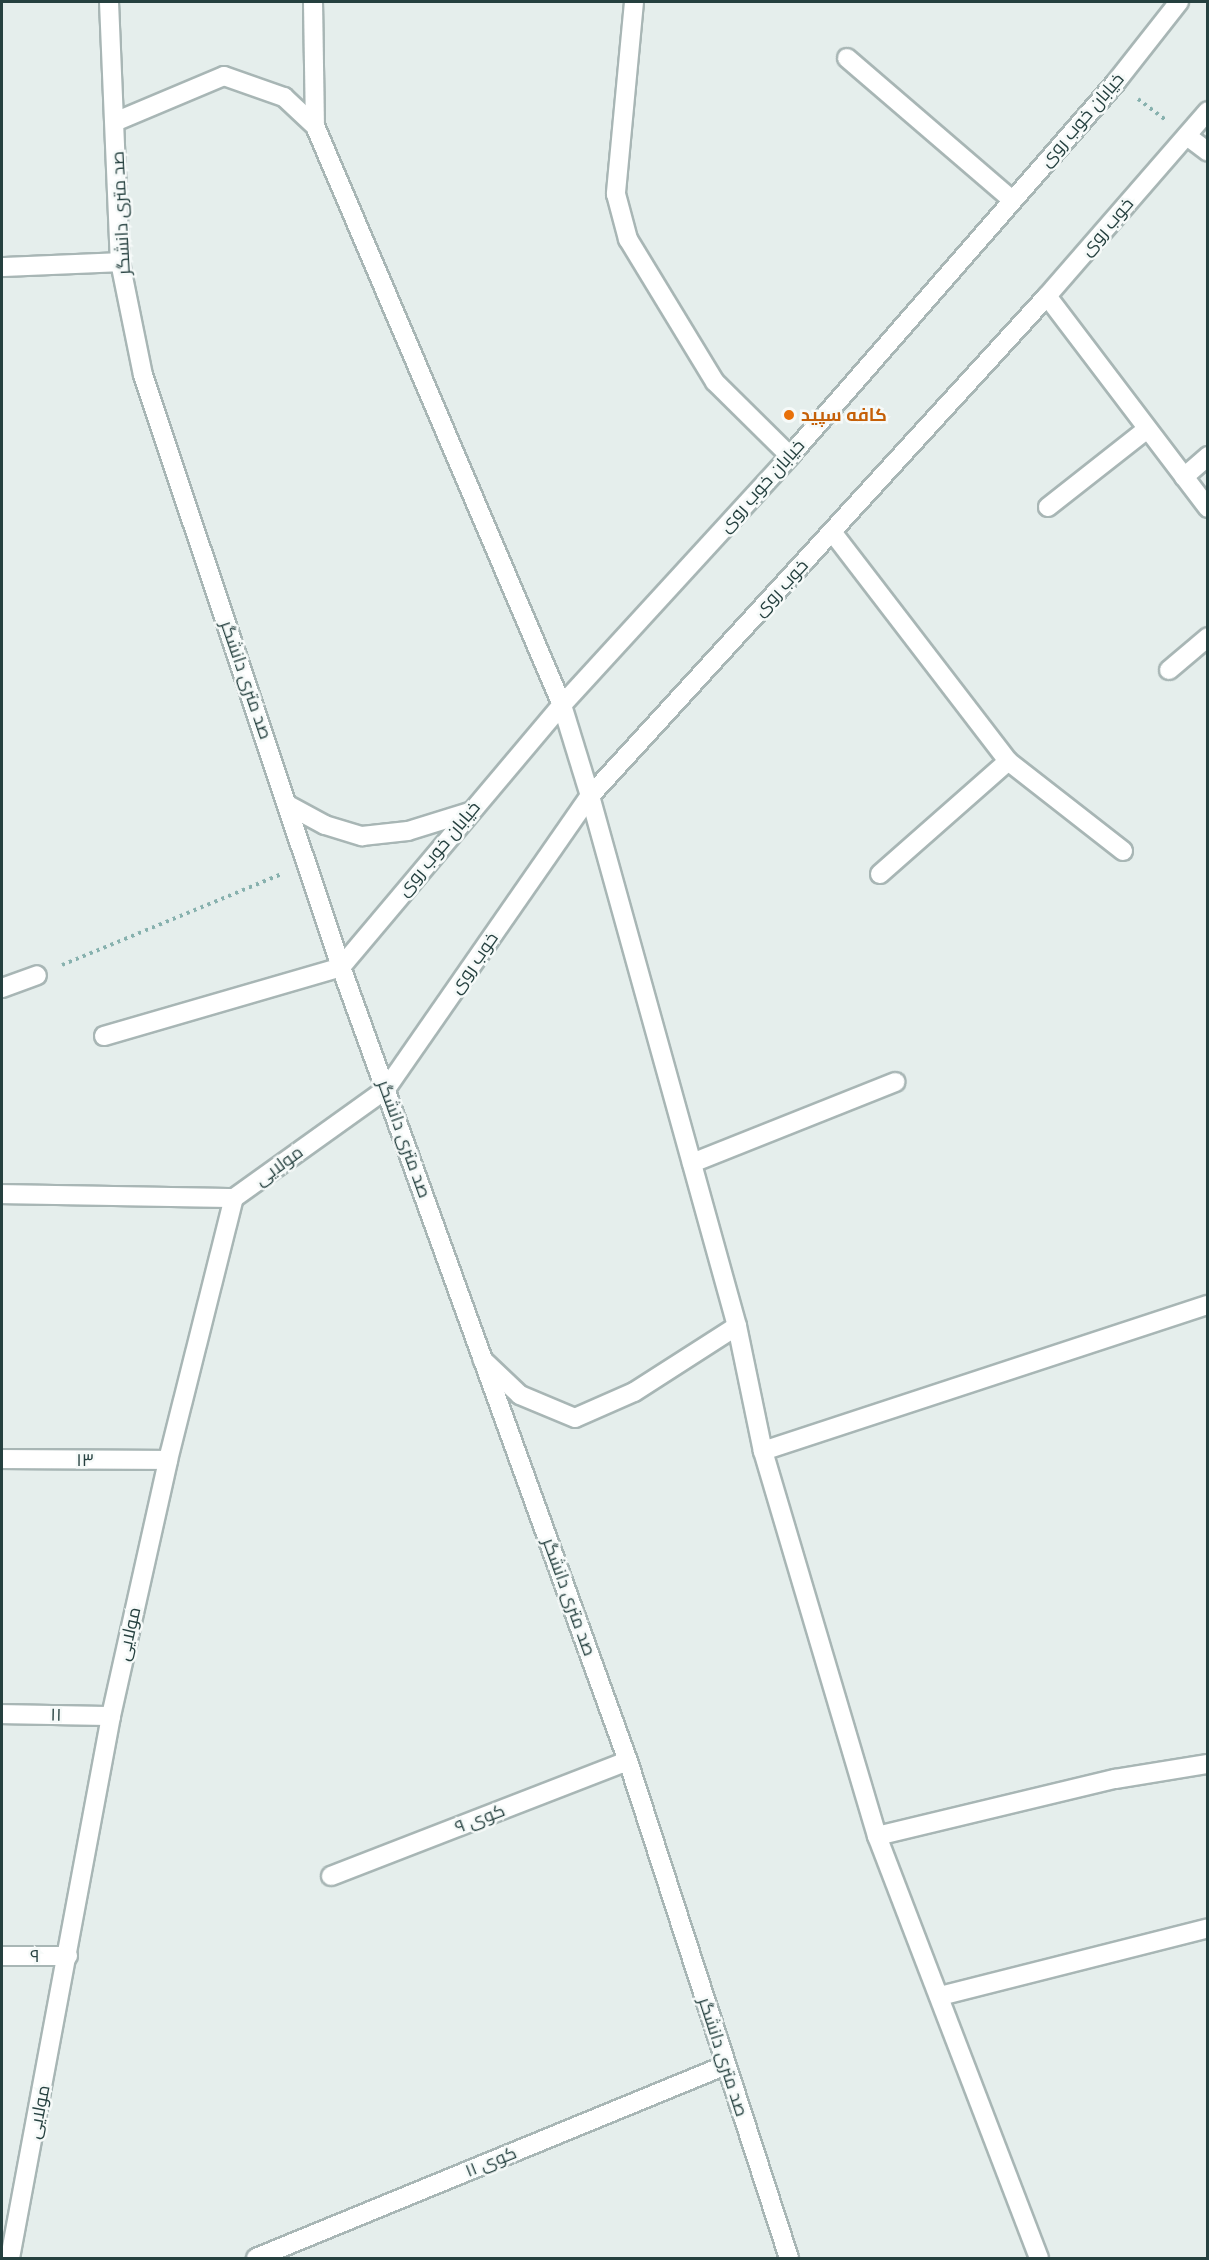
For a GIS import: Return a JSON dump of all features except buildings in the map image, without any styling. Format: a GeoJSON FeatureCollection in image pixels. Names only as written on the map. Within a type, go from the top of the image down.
{"type":"FeatureCollection","features":[{"type":"Feature","properties":{"kind":"street","name":"صد متری دانشگر"},"geometry":{"type":"LineString","coordinates":[[109,2],[117,121],[120,262],[142,375],[308,863],[341,967],[628,1761],[789,2259]]}},
{"type":"Feature","properties":{"kind":"street"},"geometry":{"type":"LineString","coordinates":[[313,2],[315,126],[562,705],[590,796],[736,1326],[763,1451],[877,1836],[1040,2259]]}},
{"type":"Feature","properties":{"kind":"street"},"geometry":{"type":"LineString","coordinates":[[634,2],[616,194],[628,239],[715,382],[790,456]]}},
{"type":"Feature","properties":{"kind":"street","name":"خیابان خوب روی"},"geometry":{"type":"LineString","coordinates":[[341,967],[469,812],[562,705],[790,456],[1116,82],[1178,2]]}},
{"type":"Feature","properties":{"kind":"street"},"geometry":{"type":"LineString","coordinates":[[847,58],[1012,200]]}},
{"type":"Feature","properties":{"kind":"street"},"geometry":{"type":"LineString","coordinates":[[117,121],[224,76],[284,97],[315,126]]}},
{"type":"Feature","properties":{"kind":"street","name":"خوب روی"},"geometry":{"type":"LineString","coordinates":[[386,1089],[590,796],[833,533],[1047,296],[1208,111]]}},
{"type":"Feature","properties":{"kind":"street"},"geometry":{"type":"LineString","coordinates":[[1187,136],[1208,152]]}},
{"type":"Feature","properties":{"kind":"street"},"geometry":{"type":"LineString","coordinates":[[2,267],[120,262]]}},
{"type":"Feature","properties":{"kind":"street"},"geometry":{"type":"LineString","coordinates":[[1047,296],[1208,508]]}},
{"type":"Feature","properties":{"kind":"street"},"geometry":{"type":"LineString","coordinates":[[1048,507],[1147,429]]}},
{"type":"Feature","properties":{"kind":"street"},"geometry":{"type":"LineString","coordinates":[[1184,477],[1208,456]]}},
{"type":"Feature","properties":{"kind":"street"},"geometry":{"type":"LineString","coordinates":[[833,533],[1008,761],[1123,851]]}},
{"type":"Feature","properties":{"kind":"street"},"geometry":{"type":"LineString","coordinates":[[1169,670],[1208,637]]}},
{"type":"Feature","properties":{"kind":"street"},"geometry":{"type":"LineString","coordinates":[[880,874],[1008,761]]}},
{"type":"Feature","properties":{"kind":"street"},"geometry":{"type":"LineString","coordinates":[[288,805],[325,825],[362,836],[408,831],[469,812]]}},
{"type":"Feature","properties":{"kind":"street"},"geometry":{"type":"LineString","coordinates":[[104,1036],[341,967]]}},
{"type":"Feature","properties":{"kind":"street"},"geometry":{"type":"LineString","coordinates":[[2,988],[38,975]]}},
{"type":"Feature","properties":{"kind":"street"},"geometry":{"type":"LineString","coordinates":[[692,1163],[896,1082]]}},
{"type":"Feature","properties":{"kind":"street","name":"مولایی"},"geometry":{"type":"LineString","coordinates":[[10,2259],[10,2228],[68,1956],[111,1716],[168,1460],[234,1198],[386,1089]]}},
{"type":"Feature","properties":{"kind":"street"},"geometry":{"type":"LineString","coordinates":[[2,1194],[234,1198]]}},
{"type":"Feature","properties":{"kind":"street"},"geometry":{"type":"LineString","coordinates":[[763,1451],[1208,1305]]}},
{"type":"Feature","properties":{"kind":"street"},"geometry":{"type":"LineString","coordinates":[[482,1359],[520,1395],[575,1418],[634,1392],[736,1326]]}},
{"type":"Feature","properties":{"kind":"street","name":"۱۳"},"geometry":{"type":"LineString","coordinates":[[2,1459],[168,1460]]}},
{"type":"Feature","properties":{"kind":"street","name":"۱۱"},"geometry":{"type":"LineString","coordinates":[[2,1714],[111,1716]]}},
{"type":"Feature","properties":{"kind":"street","name":"کوی ۹"},"geometry":{"type":"LineString","coordinates":[[331,1876],[628,1761]]}},
{"type":"Feature","properties":{"kind":"street"},"geometry":{"type":"LineString","coordinates":[[877,1836],[1114,1779],[1208,1764]]}},
{"type":"Feature","properties":{"kind":"street"},"geometry":{"type":"LineString","coordinates":[[940,1996],[1208,1928]]}},
{"type":"Feature","properties":{"kind":"street","name":"۹"},"geometry":{"type":"LineString","coordinates":[[2,1956],[68,1956]]}},
{"type":"Feature","properties":{"kind":"street","name":"کوی ۱۱"},"geometry":{"type":"LineString","coordinates":[[256,2259],[726,2065]]}},
{"type":"Feature","properties":{"kind":"path"},"geometry":{"type":"LineString","coordinates":[[1116,82],[1187,136]]}},
{"type":"Feature","properties":{"kind":"path"},"geometry":{"type":"LineString","coordinates":[[38,975],[308,863]]}},
{"type":"Feature","properties":{"kind":"place","name":"کافه سپید"},"geometry":{"type":"Point","coordinates":[789,415]}}]}
